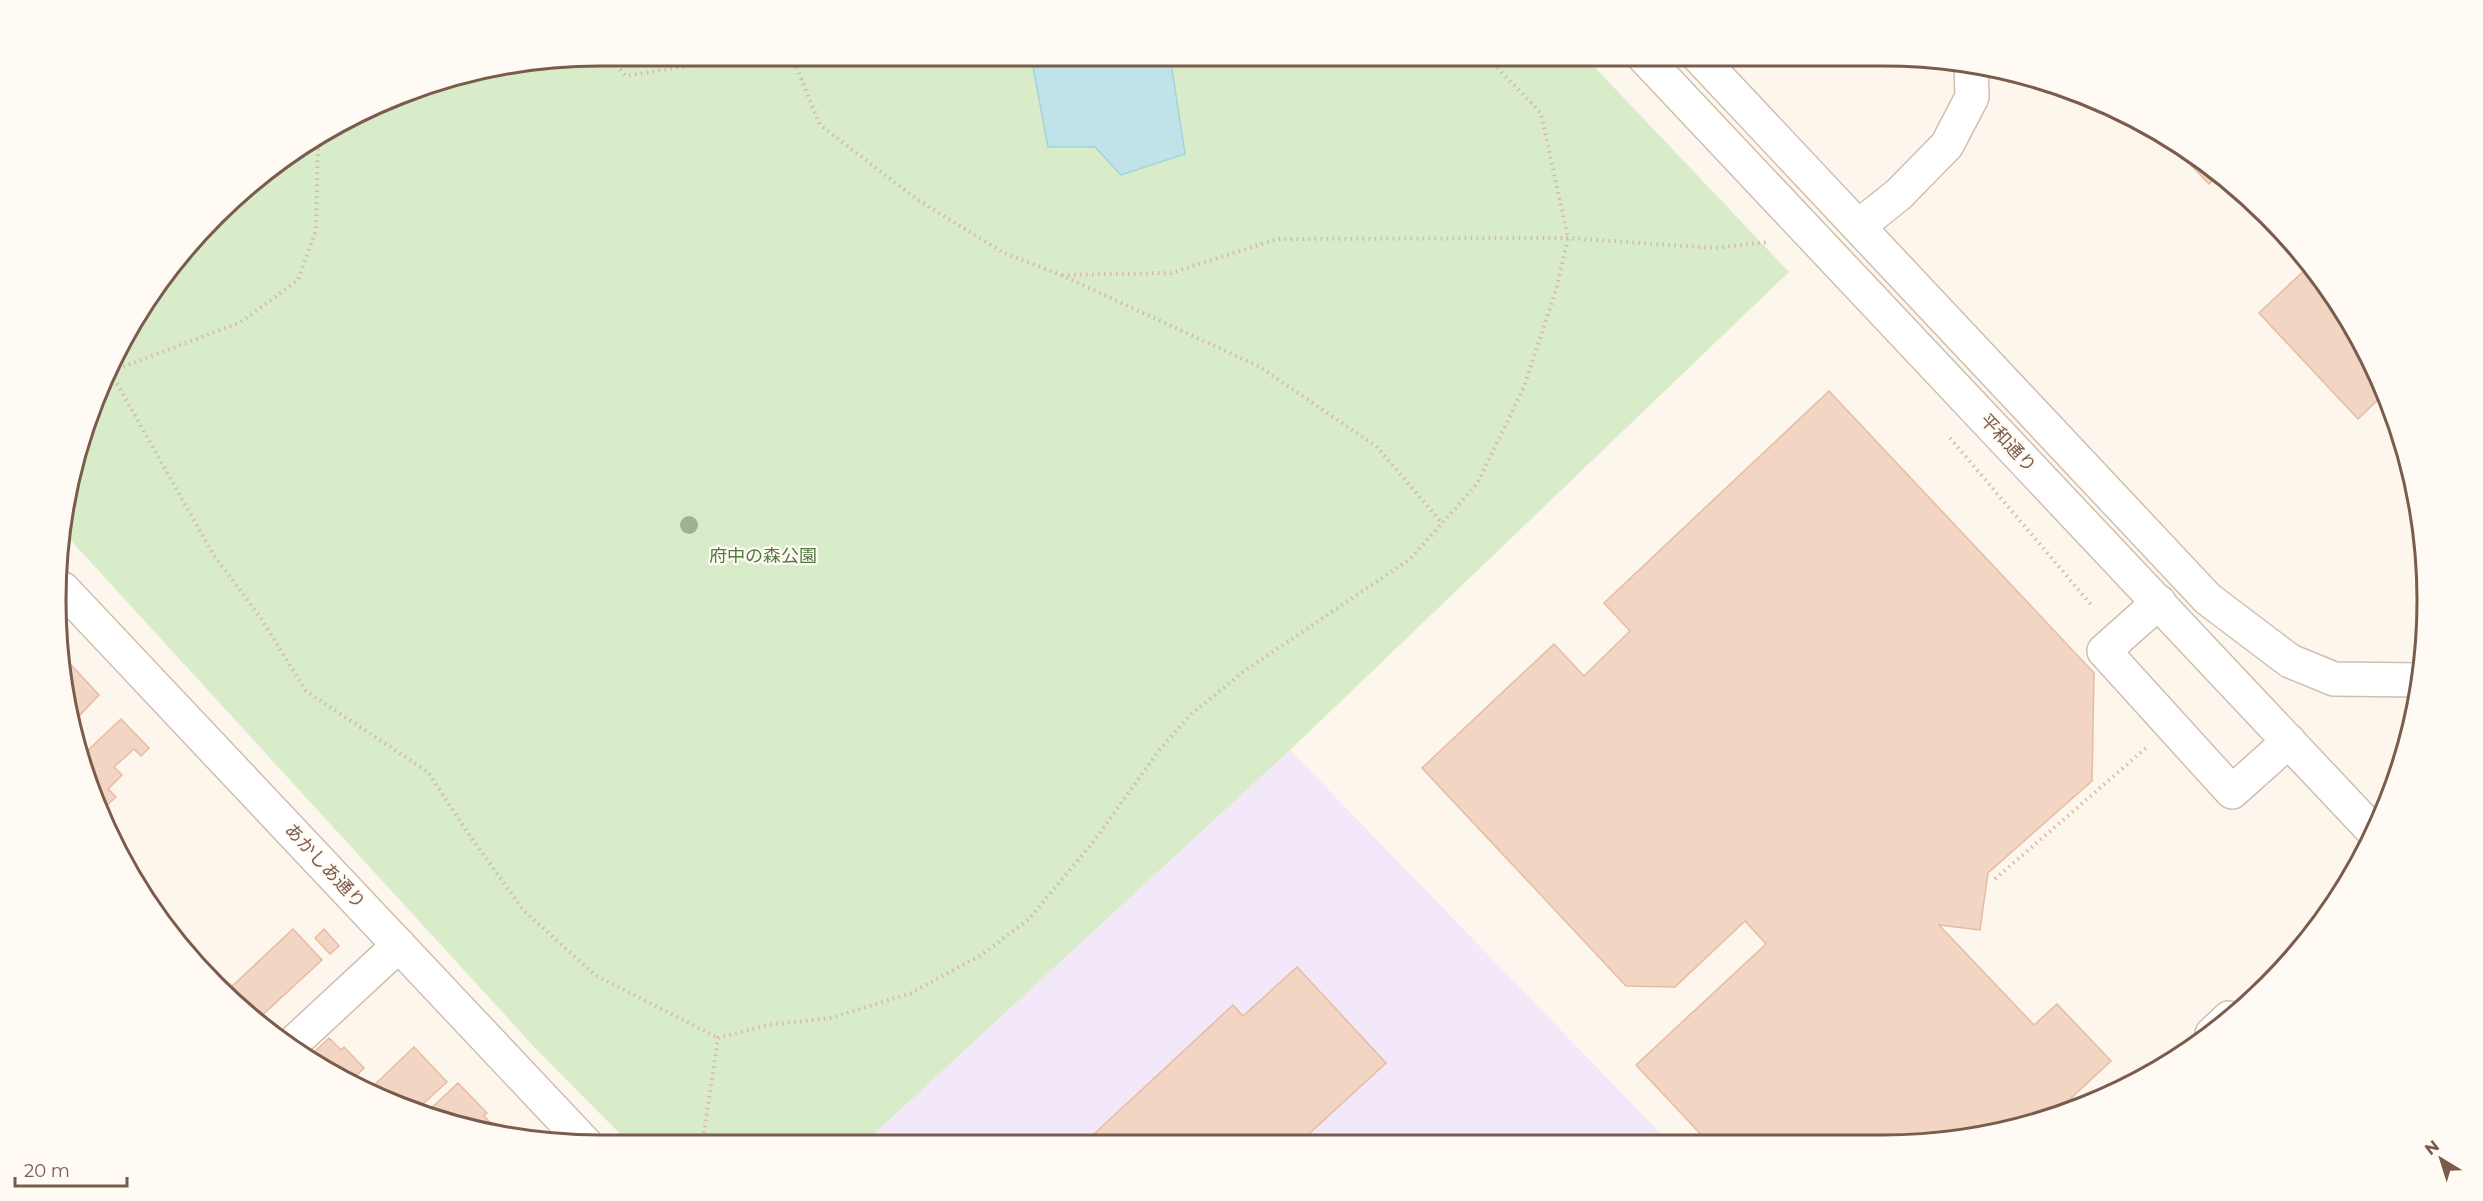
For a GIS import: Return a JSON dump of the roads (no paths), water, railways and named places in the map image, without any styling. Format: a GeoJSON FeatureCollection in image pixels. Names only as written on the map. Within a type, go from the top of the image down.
{"type":"FeatureCollection","features":[{"type":"Feature","properties":{"kind":"street","name":"平和通り"},"geometry":{"type":"LineString","coordinates":[[1652,66],[2367,825]]}},
{"type":"Feature","properties":{"kind":"street"},"geometry":{"type":"LineString","coordinates":[[1707,66],[2208,599],[2290,661],[2334,679],[2411,680]]}},
{"type":"Feature","properties":{"kind":"street"},"geometry":{"type":"LineString","coordinates":[[1859,226],[1899,194],[1947,145],[1972,97],[1971,74]]}},
{"type":"Feature","properties":{"kind":"street","name":"あかしあ通り"},"geometry":{"type":"LineString","coordinates":[[66,593],[577,1134]]}},
{"type":"Feature","properties":{"kind":"street"},"geometry":{"type":"LineString","coordinates":[[2158,603],[2104,651],[2232,792],[2289,741]]}},
{"type":"Feature","properties":{"kind":"street"},"geometry":{"type":"LineString","coordinates":[[297,1040],[399,945]]}},
{"type":"Feature","properties":{"kind":"water"},"geometry":{"type":"Polygon","coordinates":[[[1172,66],[1185,154],[1121,175],[1095,147],[1048,147],[1033,67],[1172,66]]]}},
{"type":"Feature","properties":{"kind":"park label","name":"府中の森公園"},"geometry":{"type":"Point","coordinates":[763,556]}}]}
